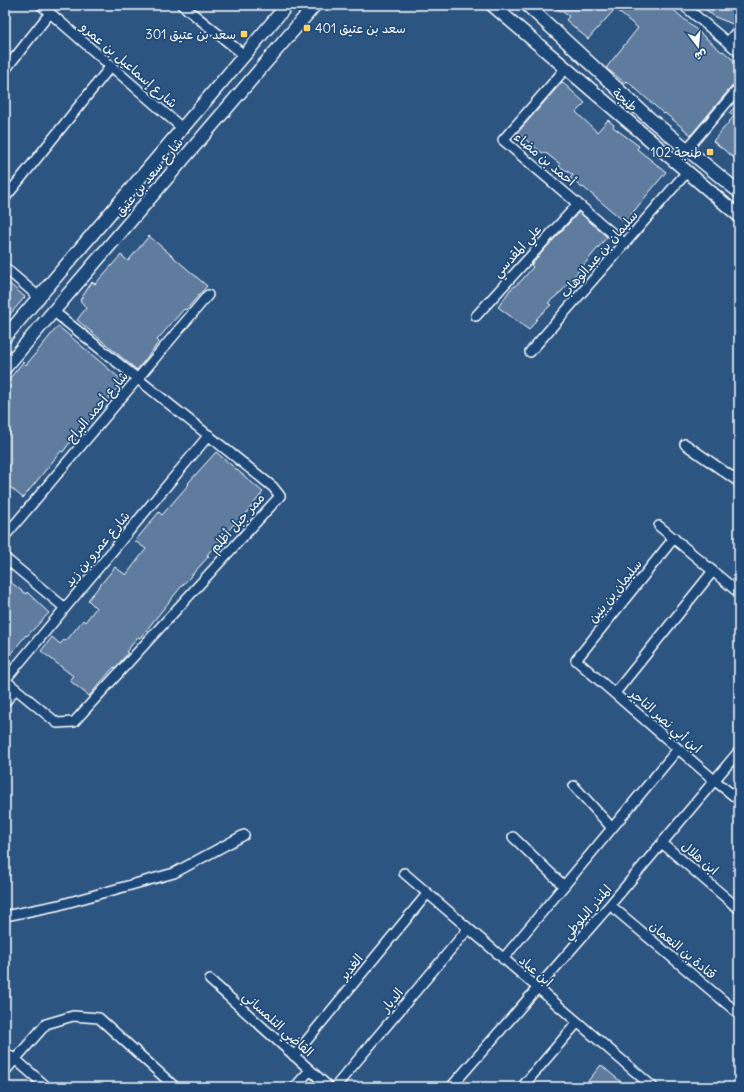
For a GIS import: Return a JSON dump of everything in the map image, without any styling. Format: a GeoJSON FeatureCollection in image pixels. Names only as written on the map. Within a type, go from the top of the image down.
{"type":"FeatureCollection","features":[{"type":"Feature","properties":{"kind":"street","name":"شارع إسماعيل بن عمرو"},"geometry":{"type":"LineString","coordinates":[[41,5],[182,128]]}},
{"type":"Feature","properties":{"kind":"street"},"geometry":{"type":"LineString","coordinates":[[182,5],[244,55]]}},
{"type":"Feature","properties":{"kind":"street","name":"شارع سعد بن عتيق"},"geometry":{"type":"LineString","coordinates":[[5,337],[287,5]]}},
{"type":"Feature","properties":{"kind":"street","name":"شارع سعد بن عتيق"},"geometry":{"type":"LineString","coordinates":[[5,368],[315,5]]}},
{"type":"Feature","properties":{"kind":"street","name":"طنجة"},"geometry":{"type":"LineString","coordinates":[[492,5],[739,216]]}},
{"type":"Feature","properties":{"kind":"street","name":"طنجة"},"geometry":{"type":"LineString","coordinates":[[527,5],[649,118],[739,192]]}},
{"type":"Feature","properties":{"kind":"street"},"geometry":{"type":"LineString","coordinates":[[684,5],[739,52]]}},
{"type":"Feature","properties":{"kind":"street"},"geometry":{"type":"LineString","coordinates":[[5,70],[50,13]]}},
{"type":"Feature","properties":{"kind":"street"},"geometry":{"type":"LineString","coordinates":[[728,42],[739,29]]}},
{"type":"Feature","properties":{"kind":"street"},"geometry":{"type":"LineString","coordinates":[[5,198],[111,66]]}},
{"type":"Feature","properties":{"kind":"street","name":"أحمد بن مضاء"},"geometry":{"type":"LineString","coordinates":[[566,68],[503,140],[625,244]]}},
{"type":"Feature","properties":{"kind":"street"},"geometry":{"type":"LineString","coordinates":[[687,149],[739,88]]}},
{"type":"Feature","properties":{"kind":"street","name":"سليمان بن عبدالوهاب"},"geometry":{"type":"LineString","coordinates":[[530,352],[688,172]]}},
{"type":"Feature","properties":{"kind":"street","name":"علي المقدسي"},"geometry":{"type":"LineString","coordinates":[[476,316],[578,204]]}},
{"type":"Feature","properties":{"kind":"street"},"geometry":{"type":"LineString","coordinates":[[5,268],[39,297]]}},
{"type":"Feature","properties":{"kind":"street","name":"شارع أحمد البراج"},"geometry":{"type":"LineString","coordinates":[[5,536],[208,295]]}},
{"type":"Feature","properties":{"kind":"street","name":"ممر جبل أظلم"},"geometry":{"type":"LineString","coordinates":[[5,680],[57,723],[74,722],[280,496],[273,487],[53,311]]}},
{"type":"Feature","properties":{"kind":"street","name":"شارع عمرو بن زيد"},"geometry":{"type":"LineString","coordinates":[[5,680],[209,435]]}},
{"type":"Feature","properties":{"kind":"street"},"geometry":{"type":"LineString","coordinates":[[685,444],[739,482]]}},
{"type":"Feature","properties":{"kind":"street"},"geometry":{"type":"LineString","coordinates":[[659,526],[739,592]]}},
{"type":"Feature","properties":{"kind":"street","name":"سليمان بن بنين"},"geometry":{"type":"LineString","coordinates":[[576,660],[674,538]]}},
{"type":"Feature","properties":{"kind":"street"},"geometry":{"type":"LineString","coordinates":[[5,558],[65,608]]}},
{"type":"Feature","properties":{"kind":"street"},"geometry":{"type":"LineString","coordinates":[[614,693],[713,571]]}},
{"type":"Feature","properties":{"kind":"street","name":"ابن أبي نصر التاجر"},"geometry":{"type":"LineString","coordinates":[[576,660],[739,800]]}},
{"type":"Feature","properties":{"kind":"street"},"geometry":{"type":"LineString","coordinates":[[5,702],[16,690]]}},
{"type":"Feature","properties":{"kind":"street"},"geometry":{"type":"LineString","coordinates":[[503,959],[678,749]]}},
{"type":"Feature","properties":{"kind":"street","name":"المنذر البلوطي"},"geometry":{"type":"LineString","coordinates":[[451,1087],[610,905],[739,751]]}},
{"type":"Feature","properties":{"kind":"street"},"geometry":{"type":"LineString","coordinates":[[574,786],[612,828]]}},
{"type":"Feature","properties":{"kind":"street"},"geometry":{"type":"LineString","coordinates":[[5,916],[58,905],[174,873],[244,835]]}},
{"type":"Feature","properties":{"kind":"street"},"geometry":{"type":"LineString","coordinates":[[513,837],[564,886]]}},
{"type":"Feature","properties":{"kind":"street","name":"ابن هلال"},"geometry":{"type":"LineString","coordinates":[[662,843],[739,909]]}},
{"type":"Feature","properties":{"kind":"street","name":"ابن عباد"},"geometry":{"type":"LineString","coordinates":[[404,873],[537,989],[653,1087]]}},
{"type":"Feature","properties":{"kind":"street","name":"الغدير"},"geometry":{"type":"LineString","coordinates":[[294,1056],[427,894]]}},
{"type":"Feature","properties":{"kind":"street","name":"قتادة بن النعمان"},"geometry":{"type":"LineString","coordinates":[[610,905],[739,1014]]}},
{"type":"Feature","properties":{"kind":"street","name":"الديار"},"geometry":{"type":"LineString","coordinates":[[335,1087],[468,929]]}},
{"type":"Feature","properties":{"kind":"street","name":"القاضي التلمساني"},"geometry":{"type":"LineString","coordinates":[[210,980],[329,1087]]}},
{"type":"Feature","properties":{"kind":"street"},"geometry":{"type":"LineString","coordinates":[[5,1072],[46,1024],[73,1016],[99,1018],[175,1087]]}},
{"type":"Feature","properties":{"kind":"street"},"geometry":{"type":"LineString","coordinates":[[522,1087],[577,1023]]}},
{"type":"Feature","properties":{"kind":"street"},"geometry":{"type":"LineString","coordinates":[[5,1053],[15,1059],[47,1087]]}},
{"type":"Feature","properties":{"kind":"street"},"geometry":{"type":"LineString","coordinates":[[295,1087],[310,1070]]}},
{"type":"Feature","properties":{"kind":"street"},"geometry":{"type":"LineString","coordinates":[[637,1087],[644,1080]]}},
{"type":"Feature","properties":{"kind":"building"},"geometry":{"type":"Polygon","coordinates":[[[551,5],[668,5],[739,65],[739,82],[734,84],[691,135],[665,113],[664,114],[627,81],[625,83],[606,68],[638,28],[615,9],[588,39],[566,20],[569,16],[551,5]]]}},
{"type":"Feature","properties":{"kind":"building"},"geometry":{"type":"Polygon","coordinates":[[[700,5],[739,5],[739,23],[735,25],[715,17],[700,5]]]}},
{"type":"Feature","properties":{"kind":"building"},"geometry":{"type":"Polygon","coordinates":[[[562,82],[585,103],[576,112],[597,132],[608,120],[614,125],[613,127],[639,146],[637,149],[666,172],[625,222],[570,178],[573,175],[559,166],[560,164],[547,154],[541,152],[517,133],[562,82]]]}},
{"type":"Feature","properties":{"kind":"building"},"geometry":{"type":"Polygon","coordinates":[[[739,103],[739,162],[713,141],[734,116],[729,113],[739,103]]]}},
{"type":"Feature","properties":{"kind":"building"},"geometry":{"type":"Polygon","coordinates":[[[579,212],[607,237],[562,291],[548,303],[551,305],[539,316],[529,330],[498,307],[511,289],[521,281],[533,267],[531,265],[535,260],[579,212]]]}},
{"type":"Feature","properties":{"kind":"building"},"geometry":{"type":"Polygon","coordinates":[[[149,236],[207,286],[186,310],[184,309],[157,340],[159,342],[137,370],[77,320],[86,308],[80,300],[92,282],[95,284],[121,255],[128,261],[149,236]]]}},
{"type":"Feature","properties":{"kind":"building"},"geometry":{"type":"Polygon","coordinates":[[[5,280],[25,297],[5,320],[5,280]]]}},
{"type":"Feature","properties":{"kind":"building"},"geometry":{"type":"Polygon","coordinates":[[[58,326],[123,381],[74,439],[73,438],[63,452],[61,451],[23,498],[10,487],[5,494],[5,384],[23,362],[26,365],[58,326]]]}},
{"type":"Feature","properties":{"kind":"building"},"geometry":{"type":"Polygon","coordinates":[[[216,452],[263,492],[236,526],[234,524],[207,555],[209,556],[181,587],[140,638],[138,637],[126,652],[128,653],[89,696],[69,680],[73,676],[41,651],[52,637],[60,644],[64,640],[66,641],[83,620],[85,622],[96,608],[88,600],[115,567],[126,575],[146,549],[135,541],[159,512],[162,515],[216,452]]]}},
{"type":"Feature","properties":{"kind":"building"},"geometry":{"type":"Polygon","coordinates":[[[5,578],[26,594],[27,592],[49,613],[27,636],[26,635],[5,661],[5,578]]]}},
{"type":"Feature","properties":{"kind":"building"},"geometry":{"type":"Polygon","coordinates":[[[601,1065],[627,1087],[583,1087],[601,1065]]]}},
{"type":"Feature","properties":{"kind":"place","name":"سعد بن عتيق 401"},"geometry":{"type":"Point","coordinates":[307,28]}},
{"type":"Feature","properties":{"kind":"place","name":"سعد بن عتيق 301"},"geometry":{"type":"Point","coordinates":[244,34]}},
{"type":"Feature","properties":{"kind":"place","name":"طنجة 102"},"geometry":{"type":"Point","coordinates":[710,152]}}]}
